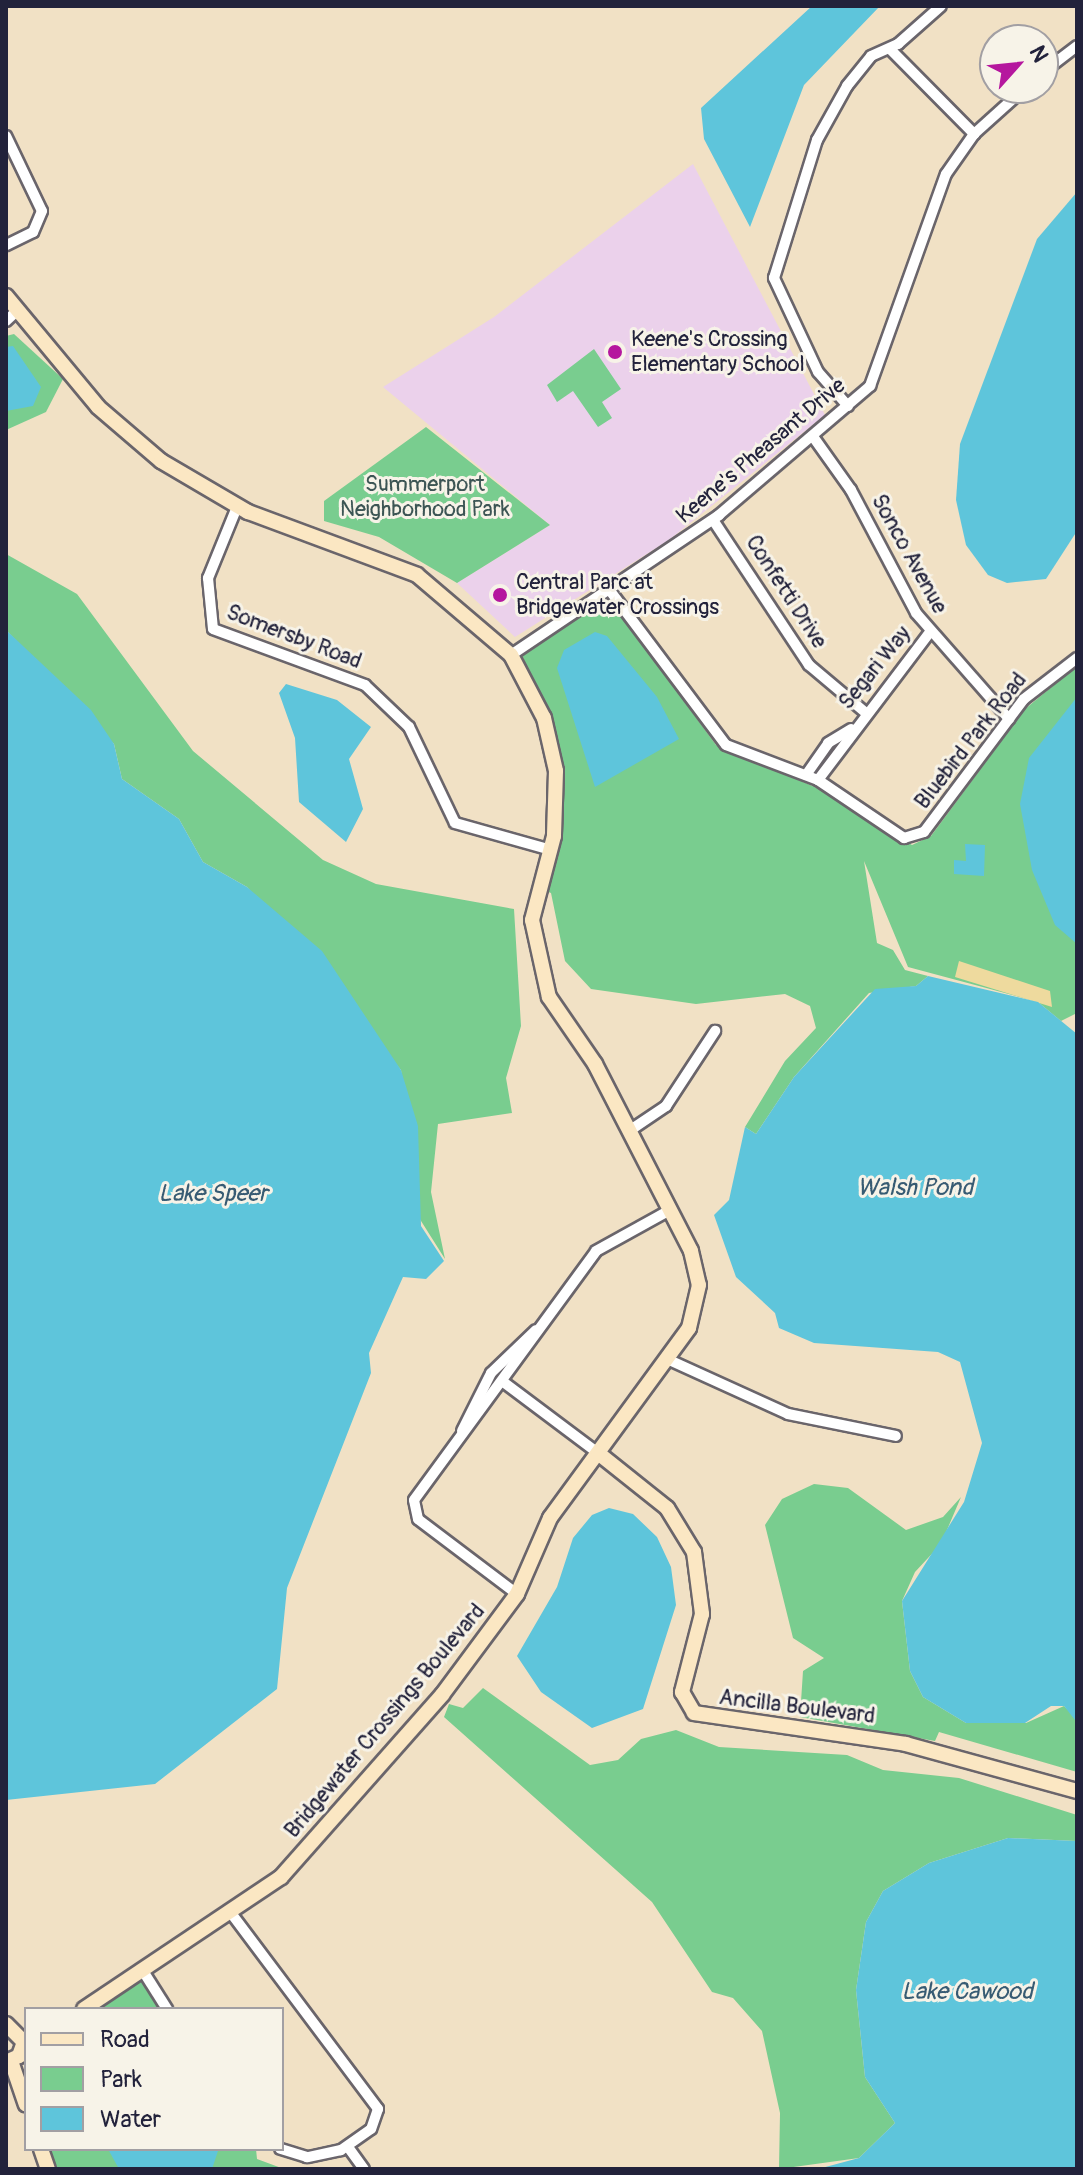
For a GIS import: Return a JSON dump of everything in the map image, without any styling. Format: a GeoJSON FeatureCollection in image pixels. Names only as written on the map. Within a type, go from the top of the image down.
{"type":"FeatureCollection","features":[{"type":"Feature","properties":{"kind":"street"},"geometry":{"type":"LineString","coordinates":[[848,406],[818,372],[774,278],[830,114],[865,61],[890,49],[941,6]]}},
{"type":"Feature","properties":{"kind":"street"},"geometry":{"type":"LineString","coordinates":[[1059,60],[1077,46]]}},
{"type":"Feature","properties":{"kind":"street"},"geometry":{"type":"LineString","coordinates":[[890,49],[974,134]]}},
{"type":"Feature","properties":{"kind":"street","name":"Keene's Pheasant Drive"},"geometry":{"type":"LineString","coordinates":[[511,655],[611,592],[713,520],[814,438],[880,371],[934,198],[974,134],[1007,104]]}},
{"type":"Feature","properties":{"kind":"street"},"geometry":{"type":"LineString","coordinates":[[6,136],[42,211],[33,232],[6,245]]}},
{"type":"Feature","properties":{"kind":"street","name":"Bridgewater Crossings Boulevard"},"geometry":{"type":"LineString","coordinates":[[6,296],[122,430],[237,507],[409,570],[459,604],[511,655],[553,750],[551,850],[533,911],[537,956],[555,1010],[591,1058],[695,1259],[699,1296],[667,1359],[546,1525],[517,1594],[314,1843],[231,1913],[87,2007]]}},
{"type":"Feature","properties":{"kind":"street"},"geometry":{"type":"LineString","coordinates":[[6,321],[18,310]]}},
{"type":"Feature","properties":{"kind":"street","name":"Sonco Avenue"},"geometry":{"type":"LineString","coordinates":[[814,438],[851,490],[930,632],[1009,719]]}},
{"type":"Feature","properties":{"kind":"street","name":"Somersby Road"},"geometry":{"type":"LineString","coordinates":[[237,507],[208,578],[213,629],[365,685],[409,727],[455,823],[551,850]]}},
{"type":"Feature","properties":{"kind":"street","name":"Confetti Drive"},"geometry":{"type":"LineString","coordinates":[[713,520],[805,660],[866,713]]}},
{"type":"Feature","properties":{"kind":"street","name":"Bluebird Park Road"},"geometry":{"type":"LineString","coordinates":[[611,592],[721,741],[818,780],[893,834],[914,838],[1040,683],[1077,658]]}},
{"type":"Feature","properties":{"kind":"street","name":"Segari Way"},"geometry":{"type":"LineString","coordinates":[[818,780],[851,729],[930,632]]}},
{"type":"Feature","properties":{"kind":"street","name":"Segari Way"},"geometry":{"type":"LineString","coordinates":[[806,775],[828,743],[851,729]]}},
{"type":"Feature","properties":{"kind":"street"},"geometry":{"type":"LineString","coordinates":[[629,1131],[666,1106],[715,1031]]}},
{"type":"Feature","properties":{"kind":"street"},"geometry":{"type":"LineString","coordinates":[[461,1433],[599,1247],[670,1210]]}},
{"type":"Feature","properties":{"kind":"street"},"geometry":{"type":"LineString","coordinates":[[517,1594],[413,1510],[461,1433],[491,1373],[539,1327]]}},
{"type":"Feature","properties":{"kind":"street"},"geometry":{"type":"LineString","coordinates":[[667,1359],[788,1414],[896,1436]]}},
{"type":"Feature","properties":{"kind":"street","name":"Ancilla Boulevard"},"geometry":{"type":"LineString","coordinates":[[502,1381],[667,1508],[694,1552],[702,1614],[682,1688],[694,1713],[906,1744],[1077,1791]]}},
{"type":"Feature","properties":{"kind":"street"},"geometry":{"type":"LineString","coordinates":[[231,1913],[375,2101],[376,2122],[348,2147],[307,2157],[284,2150]]}},
{"type":"Feature","properties":{"kind":"street"},"geometry":{"type":"LineString","coordinates":[[143,1971],[166,2007]]}},
{"type":"Feature","properties":{"kind":"street"},"geometry":{"type":"LineString","coordinates":[[6,2024],[24,2036],[9,2061],[24,2100]]}},
{"type":"Feature","properties":{"kind":"street"},"geometry":{"type":"LineString","coordinates":[[348,2147],[364,2169]]}},
{"type":"Feature","properties":{"kind":"shaded area","name":"Keene's Crossing Elementary School"},"geometry":{"type":"Polygon","coordinates":[[[693,164],[825,415],[669,540],[515,637],[457,583],[550,525],[383,387],[494,317],[693,164]]]}},
{"type":"Feature","properties":{"kind":"green space"},"geometry":{"type":"Polygon","coordinates":[[[14,334],[63,379],[46,412],[6,430],[6,336],[14,334]]]}},
{"type":"Feature","properties":{"kind":"green space"},"geometry":{"type":"Polygon","coordinates":[[[594,349],[621,389],[602,402],[612,418],[598,427],[573,391],[557,402],[547,385],[594,349]]]}},
{"type":"Feature","properties":{"kind":"green space","name":"Summerport Neighborhood Park"},"geometry":{"type":"Polygon","coordinates":[[[426,427],[550,525],[457,583],[379,537],[324,521],[324,501],[426,427]]]}},
{"type":"Feature","properties":{"kind":"green space"},"geometry":{"type":"Polygon","coordinates":[[[6,554],[77,594],[193,751],[323,860],[376,884],[514,909],[521,1026],[506,1078],[512,1113],[438,1124],[431,1192],[445,1259],[416,1213],[401,1070],[247,887],[203,862],[179,819],[122,779],[114,744],[6,630],[6,554]]]}},
{"type":"Feature","properties":{"kind":"green space"},"geometry":{"type":"Polygon","coordinates":[[[601,603],[614,605],[716,745],[829,793],[912,845],[931,836],[1025,709],[1077,666],[1077,1013],[1061,1021],[1038,1002],[908,967],[864,861],[877,943],[893,950],[905,970],[928,976],[916,986],[869,993],[794,1077],[756,1134],[745,1127],[785,1061],[816,1028],[810,1006],[785,994],[696,1004],[591,989],[565,961],[551,893],[543,890],[555,856],[549,719],[522,655],[601,603]]]}},
{"type":"Feature","properties":{"kind":"green space"},"geometry":{"type":"Polygon","coordinates":[[[814,1484],[848,1488],[906,1530],[943,1517],[961,1497],[941,1544],[915,1572],[902,1601],[910,1671],[923,1697],[966,1723],[1026,1723],[1064,1706],[1077,1719],[1077,1772],[939,1732],[935,1741],[800,1717],[803,1671],[824,1658],[793,1638],[765,1525],[782,1499],[814,1484]]]}},
{"type":"Feature","properties":{"kind":"green space"},"geometry":{"type":"Polygon","coordinates":[[[483,1688],[590,1765],[618,1760],[641,1739],[676,1730],[719,1747],[847,1755],[883,1770],[959,1778],[1077,1815],[1077,1841],[1008,1838],[929,1863],[883,1891],[866,1922],[856,1990],[865,2077],[895,2123],[859,2158],[779,2169],[780,2113],[762,2031],[733,1998],[712,1992],[652,1902],[444,1717],[449,1704],[463,1708],[483,1688]]]}},
{"type":"Feature","properties":{"kind":"green space"},"geometry":{"type":"Polygon","coordinates":[[[140,1979],[161,2007],[102,2007],[140,1979]]]}},
{"type":"Feature","properties":{"kind":"green space"},"geometry":{"type":"Polygon","coordinates":[[[47,2151],[256,2151],[257,2159],[284,2169],[55,2169],[47,2151]]]}},
{"type":"Feature","properties":{"kind":"sand"},"geometry":{"type":"Polygon","coordinates":[[[959,961],[1050,991],[1052,1007],[955,977],[959,961]]]}},
{"type":"Feature","properties":{"kind":"water"},"geometry":{"type":"Polygon","coordinates":[[[812,6],[880,6],[804,85],[750,227],[704,139],[701,108],[812,6]]]}},
{"type":"Feature","properties":{"kind":"water"},"geometry":{"type":"Polygon","coordinates":[[[1077,192],[1077,531],[1046,579],[1007,583],[988,575],[966,545],[956,500],[960,444],[1037,239],[1077,192]]]}},
{"type":"Feature","properties":{"kind":"water"},"geometry":{"type":"Polygon","coordinates":[[[13,346],[41,387],[33,406],[6,411],[6,347],[13,346]]]}},
{"type":"Feature","properties":{"kind":"water","name":"Lake Speer"},"geometry":{"type":"Polygon","coordinates":[[[6,630],[91,710],[114,744],[122,779],[179,819],[203,862],[247,887],[322,951],[401,1070],[418,1126],[421,1226],[444,1261],[426,1279],[403,1277],[369,1353],[371,1373],[287,1588],[277,1689],[155,1784],[6,1800],[6,630]]]}},
{"type":"Feature","properties":{"kind":"water"},"geometry":{"type":"Polygon","coordinates":[[[595,632],[607,636],[657,697],[679,739],[595,787],[557,668],[564,650],[595,632]]]}},
{"type":"Feature","properties":{"kind":"water"},"geometry":{"type":"Polygon","coordinates":[[[286,684],[337,700],[371,727],[349,759],[363,809],[346,842],[299,802],[295,738],[279,693],[286,684]]]}},
{"type":"Feature","properties":{"kind":"water"},"geometry":{"type":"Polygon","coordinates":[[[1077,697],[1077,944],[1055,925],[1032,870],[1020,804],[1029,758],[1077,697]]]}},
{"type":"Feature","properties":{"kind":"water"},"geometry":{"type":"Polygon","coordinates":[[[965,844],[985,845],[984,876],[954,874],[954,860],[966,861],[965,844]]]}},
{"type":"Feature","properties":{"kind":"water","name":"Walsh Pond"},"geometry":{"type":"Polygon","coordinates":[[[928,976],[1038,1002],[1077,1034],[1075,1720],[1064,1706],[1051,1706],[1025,1723],[966,1723],[923,1697],[910,1671],[902,1601],[964,1502],[982,1443],[960,1362],[938,1352],[814,1343],[779,1328],[775,1313],[736,1277],[714,1215],[729,1200],[745,1127],[756,1134],[794,1077],[875,989],[916,986],[928,976]]]}},
{"type":"Feature","properties":{"kind":"water"},"geometry":{"type":"Polygon","coordinates":[[[609,1508],[633,1514],[657,1537],[671,1567],[676,1605],[643,1709],[592,1728],[541,1692],[517,1656],[557,1587],[573,1538],[592,1515],[609,1508]]]}},
{"type":"Feature","properties":{"kind":"water","name":"Lake Cawood"},"geometry":{"type":"Polygon","coordinates":[[[1008,1838],[1077,1841],[1077,2169],[818,2169],[859,2158],[895,2123],[865,2077],[856,1990],[866,1922],[883,1891],[929,1863],[1008,1838]]]}},
{"type":"Feature","properties":{"kind":"water"},"geometry":{"type":"Polygon","coordinates":[[[109,2151],[218,2151],[212,2169],[119,2169],[109,2151]]]}},
{"type":"Feature","properties":{"kind":"place","name":"Keene's Crossing Elementary School"},"geometry":{"type":"Point","coordinates":[615,352]}},
{"type":"Feature","properties":{"kind":"place","name":"Central Parc at Bridgewater Crossings"},"geometry":{"type":"Point","coordinates":[500,595]}}]}
